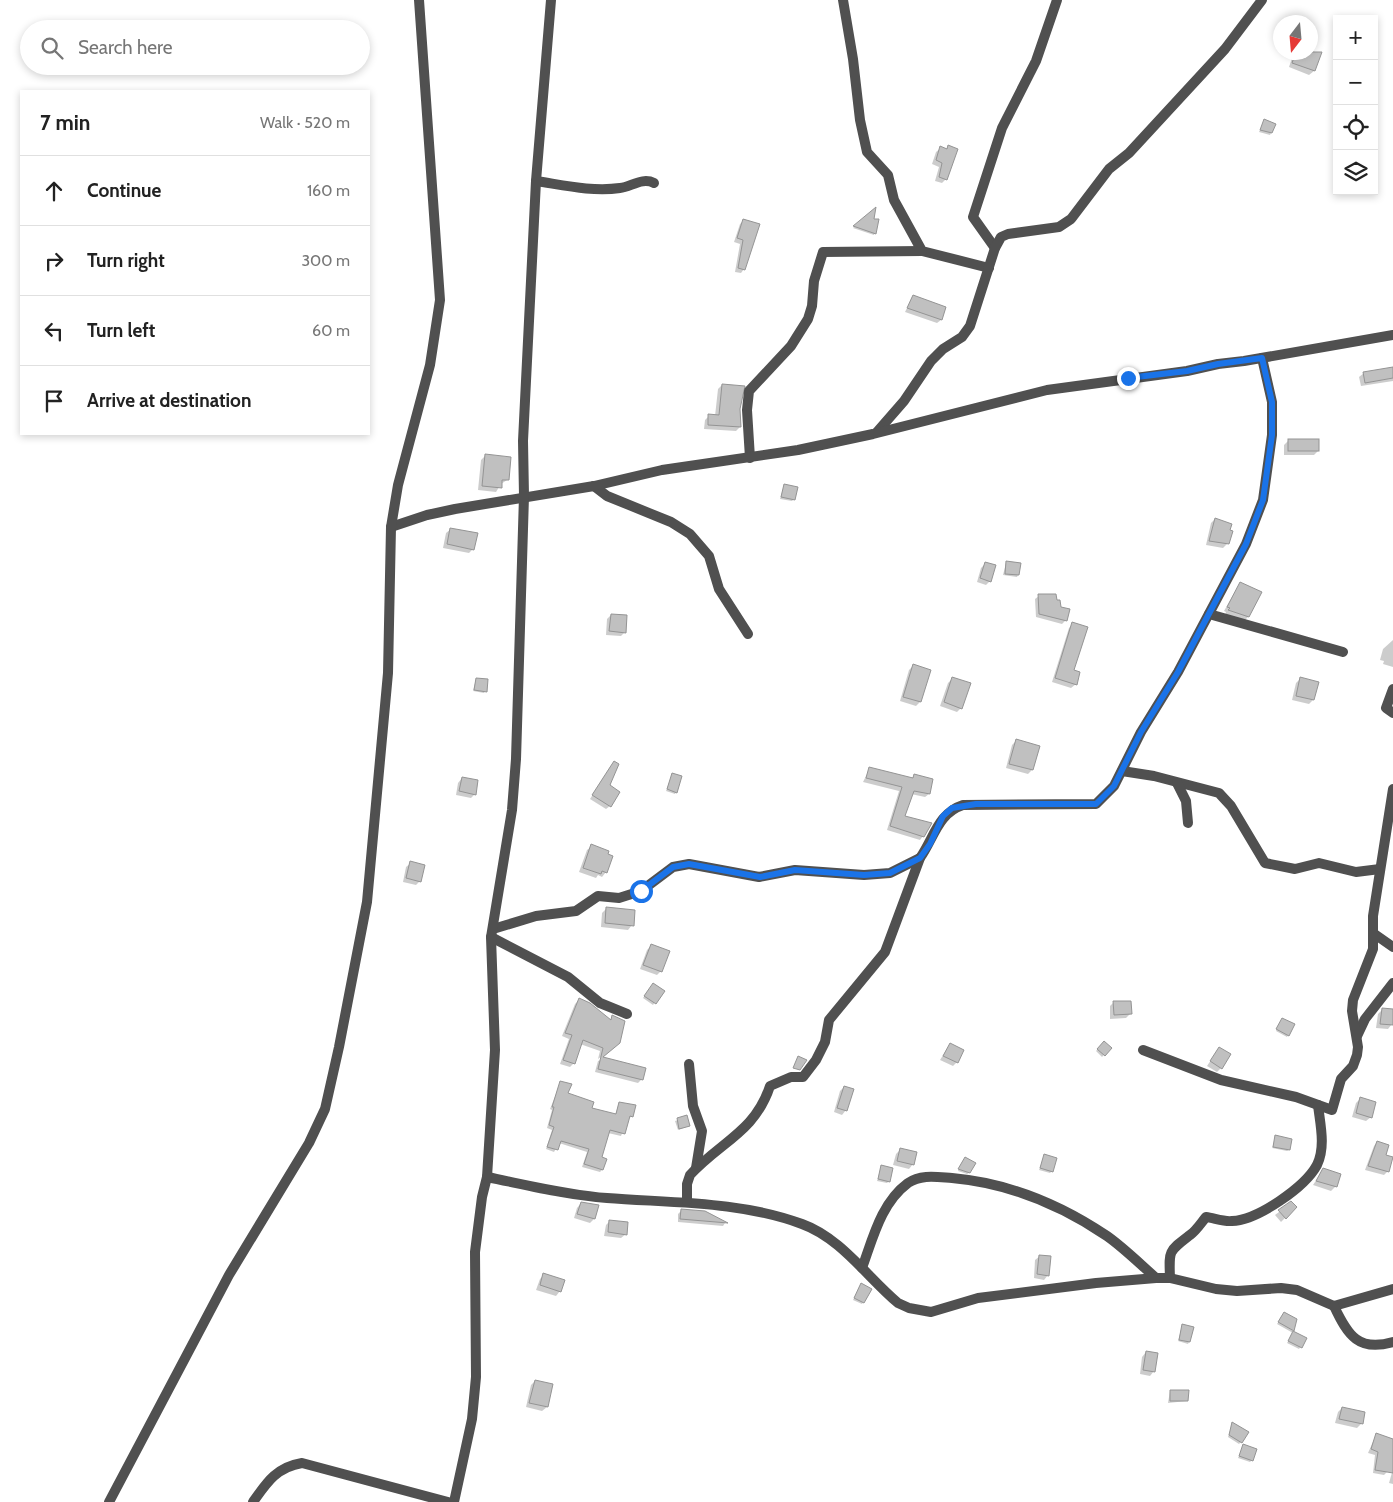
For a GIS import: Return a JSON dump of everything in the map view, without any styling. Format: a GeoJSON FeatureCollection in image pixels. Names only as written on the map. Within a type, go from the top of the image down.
{"type":"FeatureCollection","features":[{"type":"Feature","properties":{"kind":"street"},"geometry":{"type":"LineString","coordinates":[[109,1502],[229,1275],[304,1151],[325,1109],[367,902],[388,673],[391,527],[398,485],[430,365],[440,300],[420,0]]}},
{"type":"Feature","properties":{"kind":"street"},"geometry":{"type":"LineString","coordinates":[[454,1502],[472,1410],[476,1377],[475,1252],[482,1197],[487,1177],[495,1050],[492,933],[512,810],[516,758],[524,496],[523,441],[536,181],[551,0]]}},
{"type":"Feature","properties":{"kind":"street"},"geometry":{"type":"LineString","coordinates":[[843,0],[853,59],[860,120],[867,152],[888,175],[894,200],[922,251]]}},
{"type":"Feature","properties":{"kind":"street"},"geometry":{"type":"LineString","coordinates":[[995,248],[973,217],[1002,128],[1036,61],[1058,0]]}},
{"type":"Feature","properties":{"kind":"street"},"geometry":{"type":"LineString","coordinates":[[877,432],[904,402],[931,361],[943,349],[962,337],[970,326],[995,248],[1001,237],[1008,234],[1059,227],[1071,219],[1109,169],[1129,153],[1225,49],[1262,0]]}},
{"type":"Feature","properties":{"kind":"street"},"geometry":{"type":"LineString","coordinates":[[536,181],[599,189],[621,188],[642,181],[654,184]]}},
{"type":"Feature","properties":{"kind":"street"},"geometry":{"type":"LineString","coordinates":[[750,458],[747,410],[749,391],[791,346],[808,319],[812,306],[814,281],[823,252],[922,251],[990,268]]}},
{"type":"Feature","properties":{"kind":"street"},"geometry":{"type":"LineString","coordinates":[[391,527],[427,515],[524,496],[594,486],[662,470],[750,458],[877,432],[1046,390],[1262,358],[1393,336]]}},
{"type":"Feature","properties":{"kind":"street"},"geometry":{"type":"LineString","coordinates":[[696,1168],[755,1118],[765,1102],[770,1086],[790,1077],[803,1077],[811,1067],[825,1042],[829,1020],[885,952],[920,858],[930,844],[943,816],[952,808],[976,804],[1096,804],[1114,786],[1141,732],[1178,672],[1246,544],[1263,500],[1272,435],[1272,402],[1262,358]]}},
{"type":"Feature","properties":{"kind":"street"},"geometry":{"type":"LineString","coordinates":[[594,486],[607,496],[672,522],[690,534],[709,556],[718,589],[748,634]]}},
{"type":"Feature","properties":{"kind":"street"},"geometry":{"type":"LineString","coordinates":[[1209,614],[1343,652]]}},
{"type":"Feature","properties":{"kind":"street"},"geometry":{"type":"LineString","coordinates":[[1393,689],[1386,708],[1393,713]]}},
{"type":"Feature","properties":{"kind":"street"},"geometry":{"type":"LineString","coordinates":[[1122,771],[1154,776],[1219,793],[1231,806],[1265,863],[1295,868],[1319,864],[1356,872],[1380,869]]}},
{"type":"Feature","properties":{"kind":"street"},"geometry":{"type":"LineString","coordinates":[[1177,783],[1186,801],[1188,822]]}},
{"type":"Feature","properties":{"kind":"street"},"geometry":{"type":"LineString","coordinates":[[1143,1050],[1221,1080],[1332,1110],[1341,1079],[1353,1066],[1357,1055],[1357,1036],[1352,1012],[1352,1000],[1370,959],[1373,916],[1380,869],[1391,817],[1393,788]]}},
{"type":"Feature","properties":{"kind":"street"},"geometry":{"type":"LineString","coordinates":[[492,933],[536,916],[576,911],[598,896],[619,898],[641,891],[673,867],[689,864],[760,877],[795,870],[864,875],[890,873],[920,858]]}},
{"type":"Feature","properties":{"kind":"street"},"geometry":{"type":"LineString","coordinates":[[492,933],[568,977],[600,1003],[627,1014]]}},
{"type":"Feature","properties":{"kind":"street"},"geometry":{"type":"LineString","coordinates":[[1373,933],[1393,946]]}},
{"type":"Feature","properties":{"kind":"street"},"geometry":{"type":"LineString","coordinates":[[1357,1036],[1365,1019],[1393,983]]}},
{"type":"Feature","properties":{"kind":"street"},"geometry":{"type":"LineString","coordinates":[[687,1201],[687,1184],[696,1168],[702,1131],[693,1106],[689,1064]]}},
{"type":"Feature","properties":{"kind":"street"},"geometry":{"type":"LineString","coordinates":[[1170,1278],[1169,1257],[1176,1244],[1191,1235],[1206,1217],[1232,1222],[1256,1214],[1280,1201],[1299,1185],[1317,1165],[1322,1133],[1318,1105]]}},
{"type":"Feature","properties":{"kind":"street"},"geometry":{"type":"LineString","coordinates":[[862,1268],[880,1216],[900,1189],[914,1180],[928,1176],[989,1183],[1030,1196],[1060,1209],[1108,1236],[1156,1278]]}},
{"type":"Feature","properties":{"kind":"street"},"geometry":{"type":"LineString","coordinates":[[487,1177],[543,1189],[606,1198],[687,1201],[750,1211],[802,1224],[821,1234],[862,1268],[898,1303],[909,1308],[931,1312],[978,1298],[1096,1283],[1170,1278],[1216,1289],[1237,1291],[1280,1288],[1297,1290],[1334,1306],[1348,1330],[1364,1344],[1377,1346],[1393,1342]]}},
{"type":"Feature","properties":{"kind":"street"},"geometry":{"type":"LineString","coordinates":[[1334,1306],[1393,1289]]}},
{"type":"Feature","properties":{"kind":"street"},"geometry":{"type":"LineString","coordinates":[[252,1502],[275,1473],[291,1465],[302,1463],[448,1502]]}},
{"type":"Feature","properties":{"kind":"building"},"geometry":{"type":"Polygon","coordinates":[[[1318,52],[1322,52],[1315,71],[1292,63],[1293,60],[1318,60],[1318,52]]]}},
{"type":"Feature","properties":{"kind":"building"},"geometry":{"type":"Polygon","coordinates":[[[1264,119],[1276,124],[1272,133],[1260,130],[1264,119]]]}},
{"type":"Feature","properties":{"kind":"building"},"geometry":{"type":"Polygon","coordinates":[[[948,145],[958,149],[947,180],[939,177],[942,163],[936,160],[940,146],[947,149],[948,145]]]}},
{"type":"Feature","properties":{"kind":"building"},"geometry":{"type":"Polygon","coordinates":[[[876,207],[874,219],[879,219],[876,234],[853,226],[876,207]]]}},
{"type":"Feature","properties":{"kind":"building"},"geometry":{"type":"Polygon","coordinates":[[[743,219],[760,224],[745,270],[738,268],[743,240],[737,238],[743,219]]]}},
{"type":"Feature","properties":{"kind":"building"},"geometry":{"type":"Polygon","coordinates":[[[913,295],[946,307],[942,320],[907,308],[913,295]]]}},
{"type":"Feature","properties":{"kind":"building"},"geometry":{"type":"Polygon","coordinates":[[[1393,367],[1393,378],[1365,383],[1363,372],[1393,367]]]}},
{"type":"Feature","properties":{"kind":"building"},"geometry":{"type":"Polygon","coordinates":[[[722,384],[745,386],[740,409],[741,427],[708,425],[708,414],[719,415],[722,384]]]}},
{"type":"Feature","properties":{"kind":"building"},"geometry":{"type":"Polygon","coordinates":[[[1288,439],[1319,439],[1319,451],[1288,451],[1288,439]]]}},
{"type":"Feature","properties":{"kind":"building"},"geometry":{"type":"Polygon","coordinates":[[[485,454],[511,457],[509,480],[502,480],[502,488],[482,486],[485,454]]]}},
{"type":"Feature","properties":{"kind":"building"},"geometry":{"type":"Polygon","coordinates":[[[784,484],[798,487],[795,500],[781,497],[784,484]]]}},
{"type":"Feature","properties":{"kind":"building"},"geometry":{"type":"Polygon","coordinates":[[[1215,518],[1232,524],[1230,530],[1233,531],[1229,544],[1209,541],[1215,518]]]}},
{"type":"Feature","properties":{"kind":"building"},"geometry":{"type":"Polygon","coordinates":[[[450,528],[478,533],[474,550],[447,544],[450,528]]]}},
{"type":"Feature","properties":{"kind":"building"},"geometry":{"type":"Polygon","coordinates":[[[1006,561],[1021,563],[1019,575],[1005,574],[1006,561]]]}},
{"type":"Feature","properties":{"kind":"building"},"geometry":{"type":"Polygon","coordinates":[[[985,562],[996,565],[991,582],[980,578],[985,562]]]}},
{"type":"Feature","properties":{"kind":"building"},"geometry":{"type":"Polygon","coordinates":[[[1240,582],[1262,592],[1249,617],[1228,610],[1230,608],[1227,607],[1240,582]]]}},
{"type":"Feature","properties":{"kind":"building"},"geometry":{"type":"Polygon","coordinates":[[[1038,594],[1056,594],[1057,600],[1060,600],[1061,607],[1070,609],[1067,621],[1039,614],[1038,594]]]}},
{"type":"Feature","properties":{"kind":"building"},"geometry":{"type":"Polygon","coordinates":[[[611,614],[627,615],[626,633],[609,631],[611,614]]]}},
{"type":"Feature","properties":{"kind":"building"},"geometry":{"type":"Polygon","coordinates":[[[1072,622],[1088,627],[1074,670],[1080,672],[1077,685],[1055,678],[1072,622]]]}},
{"type":"Feature","properties":{"kind":"building"},"geometry":{"type":"Polygon","coordinates":[[[913,664],[931,670],[921,702],[903,697],[913,664]]]}},
{"type":"Feature","properties":{"kind":"building"},"geometry":{"type":"Polygon","coordinates":[[[952,677],[971,683],[962,709],[944,702],[952,677]]]}},
{"type":"Feature","properties":{"kind":"building"},"geometry":{"type":"Polygon","coordinates":[[[1300,677],[1319,682],[1314,700],[1296,696],[1300,677]]]}},
{"type":"Feature","properties":{"kind":"building"},"geometry":{"type":"Polygon","coordinates":[[[476,678],[488,679],[487,692],[474,690],[476,678]]]}},
{"type":"Feature","properties":{"kind":"building"},"geometry":{"type":"Polygon","coordinates":[[[1016,739],[1040,746],[1033,770],[1009,764],[1016,739]]]}},
{"type":"Feature","properties":{"kind":"building"},"geometry":{"type":"Polygon","coordinates":[[[614,761],[619,764],[610,785],[620,792],[611,807],[592,795],[614,761]]]}},
{"type":"Feature","properties":{"kind":"building"},"geometry":{"type":"Polygon","coordinates":[[[869,767],[913,778],[914,774],[933,779],[930,794],[914,791],[905,816],[932,823],[924,837],[890,826],[902,787],[866,778],[869,767]]]}},
{"type":"Feature","properties":{"kind":"building"},"geometry":{"type":"Polygon","coordinates":[[[672,773],[682,776],[677,793],[667,789],[672,773]]]}},
{"type":"Feature","properties":{"kind":"building"},"geometry":{"type":"Polygon","coordinates":[[[462,777],[478,780],[476,795],[459,791],[462,777]]]}},
{"type":"Feature","properties":{"kind":"building"},"geometry":{"type":"Polygon","coordinates":[[[591,844],[609,851],[608,854],[613,856],[607,873],[602,871],[601,874],[583,868],[591,844]]]}},
{"type":"Feature","properties":{"kind":"building"},"geometry":{"type":"Polygon","coordinates":[[[410,861],[425,865],[421,882],[406,878],[410,861]]]}},
{"type":"Feature","properties":{"kind":"building"},"geometry":{"type":"Polygon","coordinates":[[[606,907],[635,910],[634,926],[605,923],[606,907]]]}},
{"type":"Feature","properties":{"kind":"building"},"geometry":{"type":"Polygon","coordinates":[[[651,944],[670,951],[662,972],[643,965],[651,944]]]}},
{"type":"Feature","properties":{"kind":"building"},"geometry":{"type":"Polygon","coordinates":[[[653,983],[665,991],[656,1004],[644,996],[653,983]]]}},
{"type":"Feature","properties":{"kind":"building"},"geometry":{"type":"Polygon","coordinates":[[[579,998],[590,1003],[611,1020],[612,1015],[625,1021],[620,1043],[603,1057],[646,1068],[643,1080],[598,1069],[603,1048],[583,1040],[575,1064],[563,1060],[572,1035],[565,1033],[579,998]]]}},
{"type":"Feature","properties":{"kind":"building"},"geometry":{"type":"Polygon","coordinates":[[[1113,1001],[1131,1001],[1132,1014],[1114,1015],[1113,1001]]]}},
{"type":"Feature","properties":{"kind":"building"},"geometry":{"type":"Polygon","coordinates":[[[1382,1008],[1393,1009],[1393,1025],[1380,1024],[1382,1008]]]}},
{"type":"Feature","properties":{"kind":"building"},"geometry":{"type":"Polygon","coordinates":[[[1282,1018],[1295,1024],[1289,1036],[1276,1029],[1282,1018]]]}},
{"type":"Feature","properties":{"kind":"building"},"geometry":{"type":"Polygon","coordinates":[[[1104,1041],[1112,1048],[1105,1056],[1097,1049],[1104,1041]]]}},
{"type":"Feature","properties":{"kind":"building"},"geometry":{"type":"Polygon","coordinates":[[[950,1043],[964,1050],[958,1063],[943,1056],[950,1043]]]}},
{"type":"Feature","properties":{"kind":"building"},"geometry":{"type":"Polygon","coordinates":[[[1219,1047],[1231,1054],[1222,1069],[1210,1061],[1219,1047]]]}},
{"type":"Feature","properties":{"kind":"building"},"geometry":{"type":"Polygon","coordinates":[[[798,1056],[807,1060],[800,1070],[793,1068],[798,1056]]]}},
{"type":"Feature","properties":{"kind":"building"},"geometry":{"type":"Polygon","coordinates":[[[560,1081],[572,1084],[568,1093],[594,1102],[592,1108],[616,1114],[619,1102],[636,1105],[633,1117],[630,1116],[625,1134],[610,1130],[602,1157],[607,1159],[603,1170],[584,1164],[589,1149],[561,1141],[558,1150],[547,1147],[554,1127],[549,1125],[560,1081]]]}},
{"type":"Feature","properties":{"kind":"building"},"geometry":{"type":"Polygon","coordinates":[[[844,1086],[854,1089],[847,1111],[837,1108],[844,1086]]]}},
{"type":"Feature","properties":{"kind":"building"},"geometry":{"type":"Polygon","coordinates":[[[1360,1097],[1376,1102],[1372,1118],[1356,1113],[1360,1097]]]}},
{"type":"Feature","properties":{"kind":"building"},"geometry":{"type":"Polygon","coordinates":[[[687,1115],[690,1126],[679,1129],[677,1118],[687,1115]]]}},
{"type":"Feature","properties":{"kind":"building"},"geometry":{"type":"Polygon","coordinates":[[[1275,1135],[1292,1139],[1290,1150],[1273,1147],[1275,1135]]]}},
{"type":"Feature","properties":{"kind":"building"},"geometry":{"type":"Polygon","coordinates":[[[1377,1141],[1389,1145],[1386,1155],[1393,1157],[1389,1172],[1368,1166],[1377,1141]]]}},
{"type":"Feature","properties":{"kind":"building"},"geometry":{"type":"Polygon","coordinates":[[[900,1148],[917,1152],[914,1165],[897,1161],[900,1148]]]}},
{"type":"Feature","properties":{"kind":"building"},"geometry":{"type":"Polygon","coordinates":[[[1044,1154],[1057,1158],[1053,1172],[1040,1168],[1044,1154]]]}},
{"type":"Feature","properties":{"kind":"building"},"geometry":{"type":"Polygon","coordinates":[[[965,1157],[976,1163],[970,1173],[958,1169],[965,1157]]]}},
{"type":"Feature","properties":{"kind":"building"},"geometry":{"type":"Polygon","coordinates":[[[881,1165],[893,1168],[890,1182],[878,1179],[881,1165]]]}},
{"type":"Feature","properties":{"kind":"building"},"geometry":{"type":"Polygon","coordinates":[[[1323,1168],[1341,1174],[1337,1187],[1316,1181],[1323,1168]]]}},
{"type":"Feature","properties":{"kind":"building"},"geometry":{"type":"Polygon","coordinates":[[[1291,1201],[1297,1207],[1286,1219],[1278,1210],[1291,1201]]]}},
{"type":"Feature","properties":{"kind":"building"},"geometry":{"type":"Polygon","coordinates":[[[581,1202],[599,1205],[595,1219],[577,1214],[581,1202]]]}},
{"type":"Feature","properties":{"kind":"building"},"geometry":{"type":"Polygon","coordinates":[[[681,1209],[705,1211],[728,1223],[680,1219],[681,1209]]]}},
{"type":"Feature","properties":{"kind":"building"},"geometry":{"type":"Polygon","coordinates":[[[609,1220],[628,1222],[627,1235],[608,1232],[609,1220]]]}},
{"type":"Feature","properties":{"kind":"building"},"geometry":{"type":"Polygon","coordinates":[[[1039,1255],[1051,1256],[1049,1276],[1037,1274],[1039,1255]]]}},
{"type":"Feature","properties":{"kind":"building"},"geometry":{"type":"Polygon","coordinates":[[[543,1273],[565,1280],[561,1292],[540,1285],[543,1273]]]}},
{"type":"Feature","properties":{"kind":"building"},"geometry":{"type":"Polygon","coordinates":[[[861,1283],[872,1289],[864,1303],[854,1298],[861,1283]]]}},
{"type":"Feature","properties":{"kind":"building"},"geometry":{"type":"Polygon","coordinates":[[[1284,1312],[1297,1319],[1294,1331],[1278,1322],[1284,1312]]]}},
{"type":"Feature","properties":{"kind":"building"},"geometry":{"type":"Polygon","coordinates":[[[1182,1324],[1194,1327],[1190,1342],[1179,1340],[1182,1324]]]}},
{"type":"Feature","properties":{"kind":"building"},"geometry":{"type":"Polygon","coordinates":[[[1293,1331],[1307,1338],[1302,1348],[1288,1341],[1293,1331]]]}},
{"type":"Feature","properties":{"kind":"building"},"geometry":{"type":"Polygon","coordinates":[[[1146,1351],[1158,1353],[1155,1372],[1143,1370],[1146,1351]]]}},
{"type":"Feature","properties":{"kind":"building"},"geometry":{"type":"Polygon","coordinates":[[[535,1380],[553,1384],[548,1407],[529,1403],[535,1380]]]}},
{"type":"Feature","properties":{"kind":"building"},"geometry":{"type":"Polygon","coordinates":[[[1170,1390],[1189,1390],[1188,1401],[1170,1401],[1170,1390]]]}},
{"type":"Feature","properties":{"kind":"building"},"geometry":{"type":"Polygon","coordinates":[[[1342,1407],[1365,1412],[1363,1424],[1339,1419],[1342,1407]]]}},
{"type":"Feature","properties":{"kind":"building"},"geometry":{"type":"Polygon","coordinates":[[[1232,1422],[1249,1432],[1242,1443],[1229,1435],[1232,1422]]]}},
{"type":"Feature","properties":{"kind":"building"},"geometry":{"type":"Polygon","coordinates":[[[1376,1433],[1393,1439],[1393,1473],[1375,1470],[1378,1452],[1371,1449],[1376,1433]]]}},
{"type":"Feature","properties":{"kind":"building"},"geometry":{"type":"Polygon","coordinates":[[[1243,1444],[1257,1449],[1253,1461],[1239,1456],[1243,1444]]]}},
{"type":"Feature","properties":{"kind":"route"},"geometry":{"type":"LineString","coordinates":[[641,891],[673,867],[689,864],[760,877],[795,870],[845,872],[864,875],[890,873],[920,858],[930,844],[943,816],[952,808],[976,804],[1096,804],[1114,786],[1141,732],[1178,672],[1246,544],[1263,500],[1272,435],[1272,402],[1262,358],[1218,364],[1187,371],[1128,378]]}}]}
